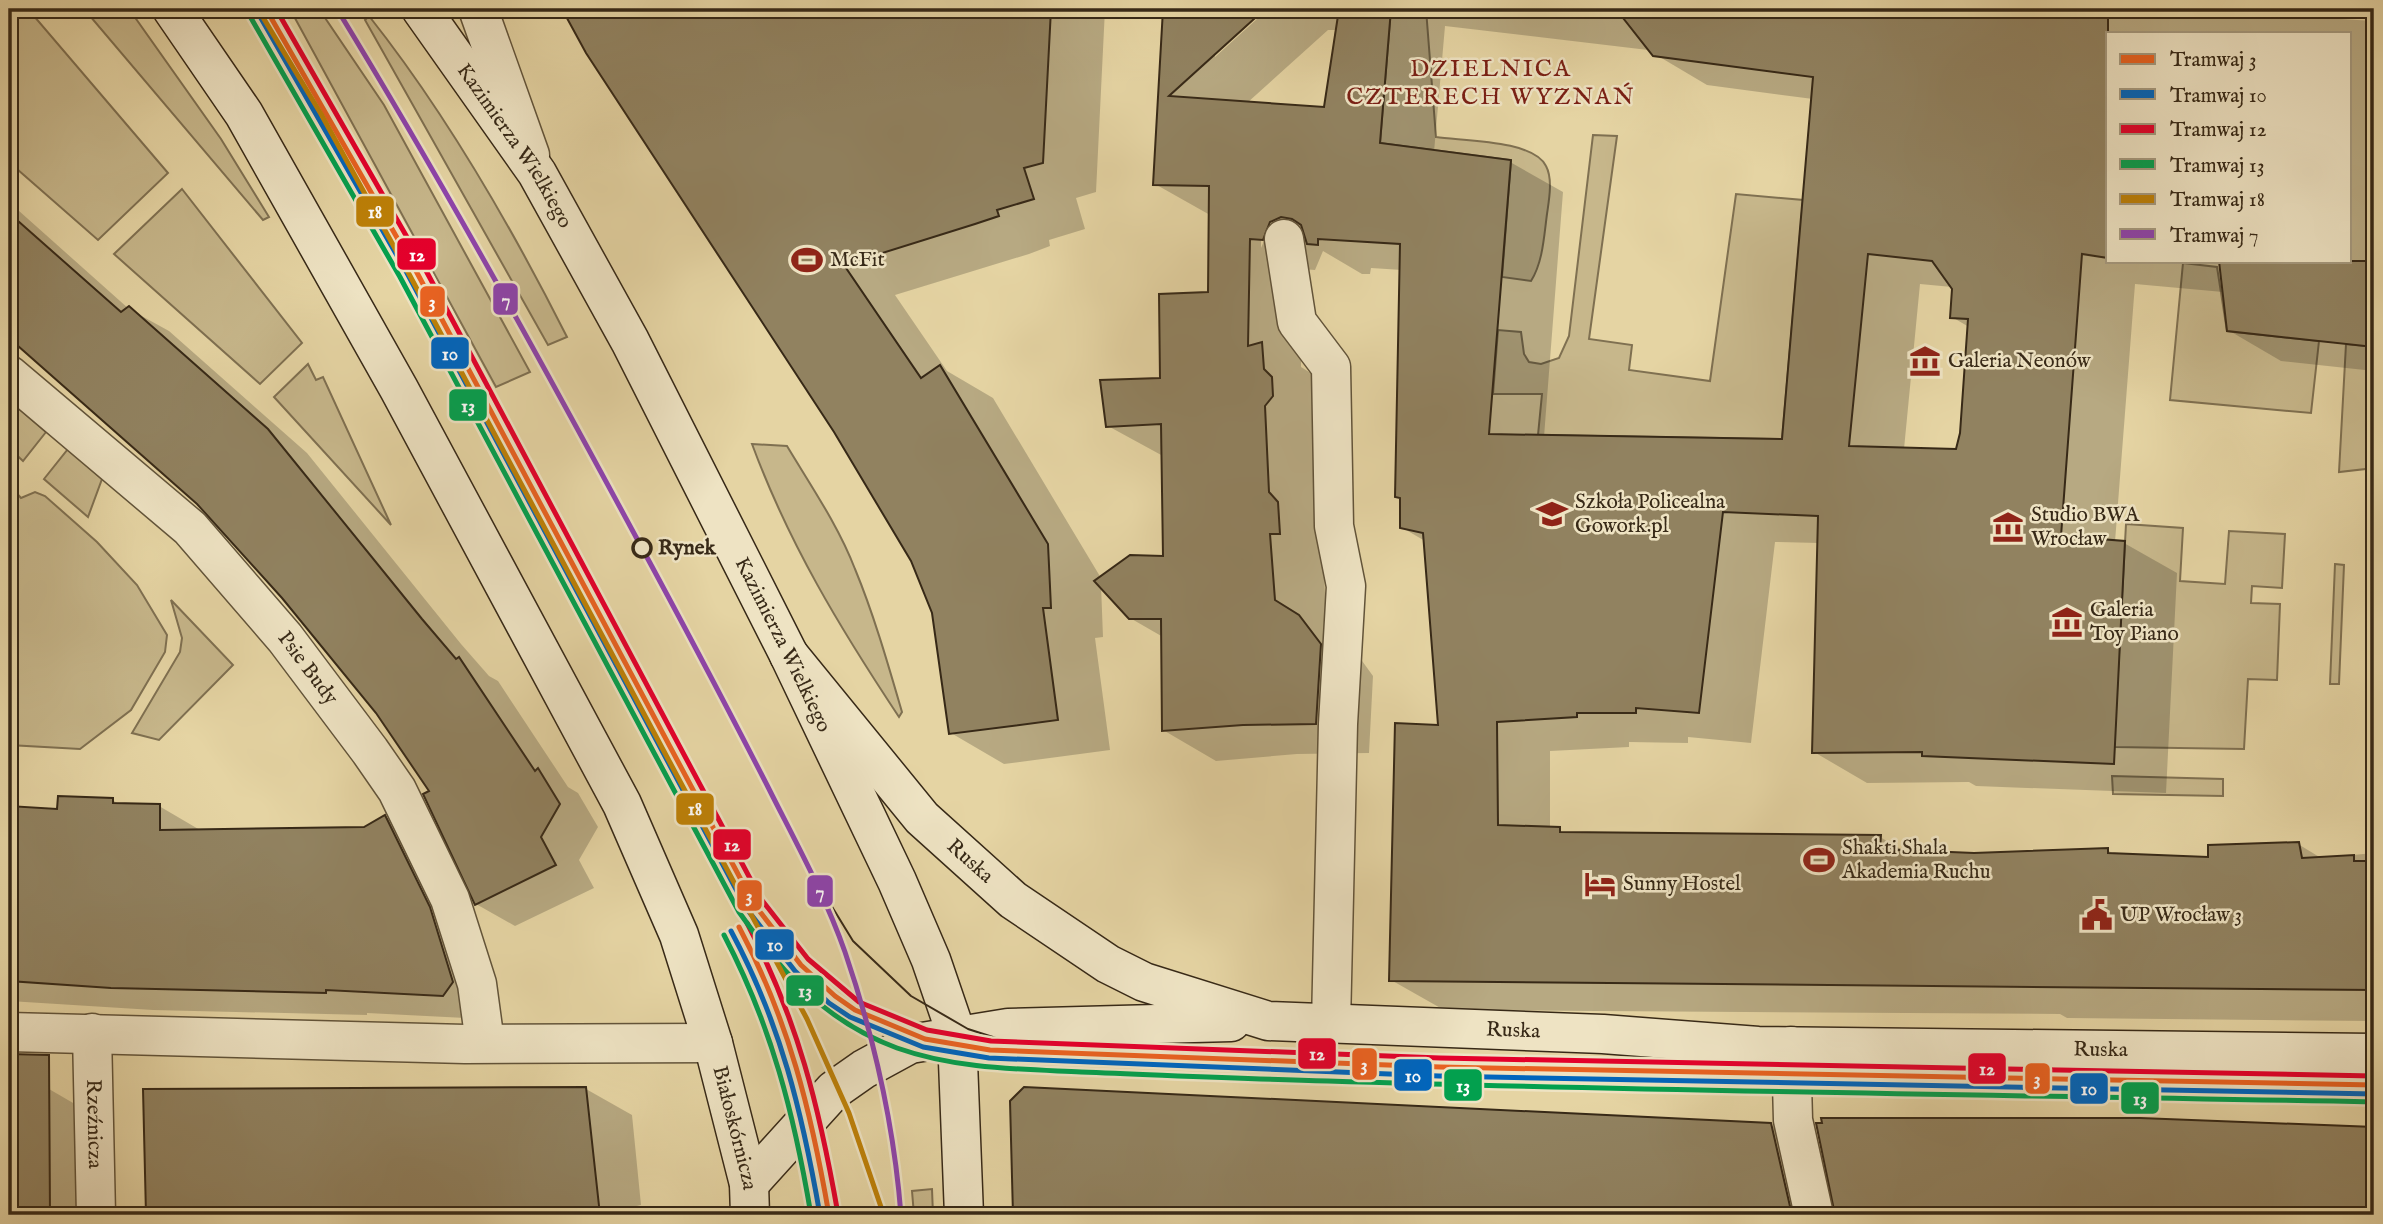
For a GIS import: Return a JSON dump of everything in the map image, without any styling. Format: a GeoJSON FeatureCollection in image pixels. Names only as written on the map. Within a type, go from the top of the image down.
{"type":"FeatureCollection","features":[{"type":"Feature","properties":{"kind":"street"},"geometry":{"type":"LineString","coordinates":[[9,1032],[485,1043],[713,1043],[666,903],[622,804],[399,389],[250,125],[172,9]]}},
{"type":"Feature","properties":{"kind":"street","name":"Kazimierza Wielkiego"},"geometry":{"type":"LineString","coordinates":[[421,9],[537,173],[664,404],[789,655],[902,892],[931,960],[957,1036],[964,1215]]}},
{"type":"Feature","properties":{"kind":"street"},"geometry":{"type":"LineString","coordinates":[[478,9],[537,173]]}},
{"type":"Feature","properties":{"kind":"street"},"geometry":{"type":"LineString","coordinates":[[1284,239],[1297,322],[1331,367],[1334,526],[1346,586],[1338,724],[1331,1024]]}},
{"type":"Feature","properties":{"kind":"street","name":"Psie Budy"},"geometry":{"type":"LineString","coordinates":[[9,375],[190,528],[285,638],[375,758],[408,812],[450,899],[477,984],[485,1043]]}},
{"type":"Feature","properties":{"kind":"street","name":"Ruska"},"geometry":{"type":"LineString","coordinates":[[789,655],[922,818],[1013,900],[1108,964],[1144,982],[1268,1021],[1603,1034],[1791,1046],[2374,1052]]}},
{"type":"Feature","properties":{"kind":"street"},"geometry":{"type":"LineString","coordinates":[[750,1200],[834,1090],[910,1044],[1008,1028],[1268,1021]]}},
{"type":"Feature","properties":{"kind":"street","name":"Rzeźnicza"},"geometry":{"type":"LineString","coordinates":[[92,1032],[96,1215]]}},
{"type":"Feature","properties":{"kind":"street","name":"Białoskórnicza"},"geometry":{"type":"LineString","coordinates":[[713,1043],[750,1200]]}},
{"type":"Feature","properties":{"kind":"street"},"geometry":{"type":"LineString","coordinates":[[1791,1046],[1793,1120],[1815,1215]]}},
{"type":"Feature","properties":{"kind":"shaded area"},"geometry":{"type":"Polygon","coordinates":[[[9,9],[28,9],[168,173],[98,240],[9,162],[9,9]]]}},
{"type":"Feature","properties":{"kind":"shaded area"},"geometry":{"type":"Polygon","coordinates":[[[84,9],[129,9],[221,139],[269,217],[263,220],[84,9]]]}},
{"type":"Feature","properties":{"kind":"shaded area"},"geometry":{"type":"Polygon","coordinates":[[[290,9],[319,9],[384,105],[530,372],[496,387],[290,9]]]}},
{"type":"Feature","properties":{"kind":"shaded area"},"geometry":{"type":"Polygon","coordinates":[[[1391,9],[1426,9],[1436,137],[1513,146],[1539,157],[1546,166],[1550,183],[1549,202],[1541,257],[1531,281],[1502,277],[1511,160],[1380,143],[1391,9]]]}},
{"type":"Feature","properties":{"kind":"shaded area"},"geometry":{"type":"Polygon","coordinates":[[[369,16],[425,91],[476,171],[567,337],[548,345],[365,20],[369,16]]]}},
{"type":"Feature","properties":{"kind":"shaded area"},"geometry":{"type":"Polygon","coordinates":[[[1593,135],[1617,136],[1589,339],[1632,345],[1629,370],[1710,381],[1736,194],[1803,200],[1782,439],[1538,435],[1542,394],[1493,394],[1498,330],[1521,332],[1524,354],[1529,362],[1541,364],[1559,358],[1569,336],[1593,135]]]}},
{"type":"Feature","properties":{"kind":"shaded area"},"geometry":{"type":"Polygon","coordinates":[[[182,189],[302,343],[260,384],[114,254],[182,189]]]}},
{"type":"Feature","properties":{"kind":"shaded area"},"geometry":{"type":"Polygon","coordinates":[[[2183,263],[2217,267],[2227,331],[2319,341],[2311,413],[2170,400],[2183,263]]]}},
{"type":"Feature","properties":{"kind":"shaded area"},"geometry":{"type":"Polygon","coordinates":[[[2346,344],[2374,347],[2374,468],[2339,472],[2346,344]]]}},
{"type":"Feature","properties":{"kind":"shaded area"},"geometry":{"type":"Polygon","coordinates":[[[308,364],[316,380],[323,377],[391,525],[274,397],[308,364]]]}},
{"type":"Feature","properties":{"kind":"shaded area"},"geometry":{"type":"Polygon","coordinates":[[[9,400],[46,432],[23,461],[9,448],[9,400]]]}},
{"type":"Feature","properties":{"kind":"shaded area"},"geometry":{"type":"Polygon","coordinates":[[[752,444],[787,446],[832,521],[848,553],[875,622],[902,712],[899,717],[817,585],[782,516],[752,444]]]}},
{"type":"Feature","properties":{"kind":"shaded area"},"geometry":{"type":"Polygon","coordinates":[[[68,449],[102,479],[88,517],[44,479],[68,449]]]}},
{"type":"Feature","properties":{"kind":"shaded area"},"geometry":{"type":"Polygon","coordinates":[[[9,468],[11,487],[21,498],[35,492],[45,496],[97,542],[137,585],[167,635],[165,652],[131,710],[80,749],[9,745],[9,468]]]}},
{"type":"Feature","properties":{"kind":"shaded area"},"geometry":{"type":"Polygon","coordinates":[[[2126,524],[2183,528],[2180,581],[2225,584],[2229,531],[2285,534],[2282,588],[2252,586],[2251,603],[2280,604],[2277,680],[2248,679],[2244,749],[2114,747],[2126,524]]]}},
{"type":"Feature","properties":{"kind":"shaded area"},"geometry":{"type":"Polygon","coordinates":[[[2335,564],[2344,565],[2339,684],[2330,684],[2335,564]]]}},
{"type":"Feature","properties":{"kind":"shaded area"},"geometry":{"type":"Polygon","coordinates":[[[171,600],[233,665],[159,740],[132,733],[180,652],[182,638],[171,600]]]}},
{"type":"Feature","properties":{"kind":"shaded area"},"geometry":{"type":"Polygon","coordinates":[[[2112,776],[2223,779],[2223,796],[2113,794],[2112,776]]]}},
{"type":"Feature","properties":{"kind":"shaded area"},"geometry":{"type":"Polygon","coordinates":[[[932,1189],[933,1215],[914,1215],[912,1191],[932,1189]]]}},
{"type":"Feature","properties":{"kind":"building"},"geometry":{"type":"Polygon","coordinates":[[[562,9],[1051,9],[1043,163],[1024,168],[1034,199],[997,210],[999,216],[844,265],[921,378],[940,365],[1048,544],[1051,608],[1043,608],[1058,720],[949,734],[932,613],[911,561],[834,432],[586,53],[562,9]]]}},
{"type":"Feature","properties":{"kind":"building"},"geometry":{"type":"Polygon","coordinates":[[[1163,9],[1265,9],[1169,96],[1324,107],[1339,9],[1391,9],[1380,143],[1511,160],[1489,434],[1782,439],[1813,77],[1653,56],[1616,9],[2108,9],[2106,258],[2082,254],[2061,536],[2125,541],[2114,764],[1922,756],[1922,752],[1812,753],[1818,516],[1723,512],[1699,713],[1636,708],[1636,713],[1577,713],[1577,717],[1497,722],[1498,825],[1560,827],[1560,832],[1881,835],[1880,849],[1974,853],[2108,848],[2108,853],[2208,857],[2208,845],[2299,842],[2302,858],[2354,855],[2354,861],[2374,861],[2374,990],[1389,981],[1395,723],[1438,725],[1423,533],[1400,528],[1400,498],[1395,497],[1400,244],[1318,239],[1318,245],[1307,244],[1301,225],[1292,219],[1281,217],[1270,222],[1263,240],[1250,239],[1248,346],[1262,342],[1264,369],[1272,377],[1273,396],[1265,406],[1269,492],[1278,502],[1280,534],[1270,534],[1275,600],[1299,615],[1321,644],[1316,724],[1243,725],[1162,731],[1161,619],[1129,619],[1094,581],[1130,555],[1163,556],[1161,424],[1106,427],[1100,380],[1160,378],[1159,294],[1208,292],[1209,186],[1153,185],[1163,9]],[[1868,254],[1849,446],[1956,449],[1960,433],[1968,319],[1950,318],[1952,289],[1932,261],[1868,254]]]}},
{"type":"Feature","properties":{"kind":"building"},"geometry":{"type":"Polygon","coordinates":[[[9,213],[121,312],[129,306],[268,429],[422,619],[456,659],[459,657],[535,771],[538,768],[560,804],[541,837],[556,865],[475,905],[423,794],[429,791],[376,713],[282,598],[197,504],[9,338],[9,213]]]}},
{"type":"Feature","properties":{"kind":"building"},"geometry":{"type":"Polygon","coordinates":[[[2374,261],[2374,347],[2227,331],[2219,262],[2374,261]]]}},
{"type":"Feature","properties":{"kind":"building"},"geometry":{"type":"Polygon","coordinates":[[[58,796],[113,798],[113,803],[160,804],[160,830],[364,827],[385,815],[430,907],[453,982],[443,996],[326,990],[326,993],[111,988],[9,981],[9,806],[57,809],[58,796]]]}},
{"type":"Feature","properties":{"kind":"building"},"geometry":{"type":"Polygon","coordinates":[[[9,1054],[49,1055],[50,1215],[9,1215],[9,1054]]]}},
{"type":"Feature","properties":{"kind":"building"},"geometry":{"type":"Polygon","coordinates":[[[586,1087],[600,1215],[146,1215],[143,1089],[586,1087]]]}},
{"type":"Feature","properties":{"kind":"building"},"geometry":{"type":"Polygon","coordinates":[[[1024,1087],[1771,1123],[1792,1215],[1228,1215],[1089,1209],[1088,1215],[1013,1215],[1010,1101],[1024,1087]]]}},
{"type":"Feature","properties":{"kind":"building"},"geometry":{"type":"Polygon","coordinates":[[[1821,1118],[2140,1118],[2374,1127],[2374,1215],[1835,1215],[1816,1123],[1822,1123],[1821,1118]]]}},
{"type":"Feature","properties":{"kind":"tram line","name":"18"},"geometry":{"type":"LineString","coordinates":[[258,9],[321,114],[409,274],[807,1019],[849,1113],[882,1210]]}},
{"type":"Feature","properties":{"kind":"tram line","name":"3"},"geometry":{"type":"LineString","coordinates":[[266,9],[415,269],[754,904],[801,965],[855,1010],[925,1039],[990,1050],[1440,1067],[2374,1085]]}},
{"type":"Feature","properties":{"kind":"tram line","name":"12"},"geometry":{"type":"LineString","coordinates":[[276,9],[423,265],[761,899],[808,959],[859,1002],[927,1030],[991,1041],[1440,1058],[2374,1076]]}},
{"type":"Feature","properties":{"kind":"tram line","name":"7"},"geometry":{"type":"LineString","coordinates":[[337,9],[564,404],[719,693],[819,889],[845,952],[874,1049],[888,1115],[901,1215]]}},
{"type":"Feature","properties":{"kind":"tram line","name":"10"},"geometry":{"type":"LineString","coordinates":[[258,13],[407,273],[746,908],[795,971],[829,1003],[850,1017],[923,1047],[989,1058],[1439,1076],[2374,1094]]}},
{"type":"Feature","properties":{"kind":"tram line","name":"13"},"geometry":{"type":"LineString","coordinates":[[251,18],[400,277],[739,912],[771,955],[807,993],[848,1024],[872,1037],[919,1055],[1011,1069],[1589,1088],[2374,1102]]}},
{"type":"Feature","properties":{"kind":"tram line"},"geometry":{"type":"LineString","coordinates":[[812,874],[853,941],[911,996],[968,1029],[1030,1049],[1342,1061],[1892,1075]]}},
{"type":"Feature","properties":{"kind":"tram line","name":"12"},"geometry":{"type":"LineString","coordinates":[[747,923],[780,994],[804,1064],[823,1137],[838,1214]]}},
{"type":"Feature","properties":{"kind":"tram line","name":"3"},"geometry":{"type":"LineString","coordinates":[[739,927],[772,997],[796,1067],[829,1215]]}},
{"type":"Feature","properties":{"kind":"tram line","name":"10"},"geometry":{"type":"LineString","coordinates":[[731,931],[763,1000],[788,1069],[806,1140],[820,1215]]}},
{"type":"Feature","properties":{"kind":"tram line","name":"13"},"geometry":{"type":"LineString","coordinates":[[724,935],[755,1003],[779,1072],[789,1106],[811,1215]]}},
{"type":"Feature","properties":{"kind":"place","name":"McFit"},"geometry":{"type":"Point","coordinates":[807,260]}},
{"type":"Feature","properties":{"kind":"place","name":"Galeria Neonów"},"geometry":{"type":"Point","coordinates":[1925,361]}},
{"type":"Feature","properties":{"kind":"place","name":"Szkoła Policealna Gowork.pl"},"geometry":{"type":"Point","coordinates":[1552,514]}},
{"type":"Feature","properties":{"kind":"place","name":"Studio BWA Wrocław"},"geometry":{"type":"Point","coordinates":[2008,527]}},
{"type":"Feature","properties":{"kind":"place","name":"Rynek"},"geometry":{"type":"Point","coordinates":[642,548]}},
{"type":"Feature","properties":{"kind":"place","name":"Galeria Toy Piano"},"geometry":{"type":"Point","coordinates":[2067,622]}},
{"type":"Feature","properties":{"kind":"place","name":"Shakti Shala Akademia Ruchu"},"geometry":{"type":"Point","coordinates":[1819,860]}},
{"type":"Feature","properties":{"kind":"place","name":"Sunny Hostel"},"geometry":{"type":"Point","coordinates":[1600,884]}},
{"type":"Feature","properties":{"kind":"place","name":"UP Wrocław 3"},"geometry":{"type":"Point","coordinates":[2097,915]}},
{"type":"Feature","properties":{"kind":"district","name":"DZIELNICA CZTERECH WYZNAŃ"},"geometry":{"type":"Point","coordinates":[1491,83]}}]}
